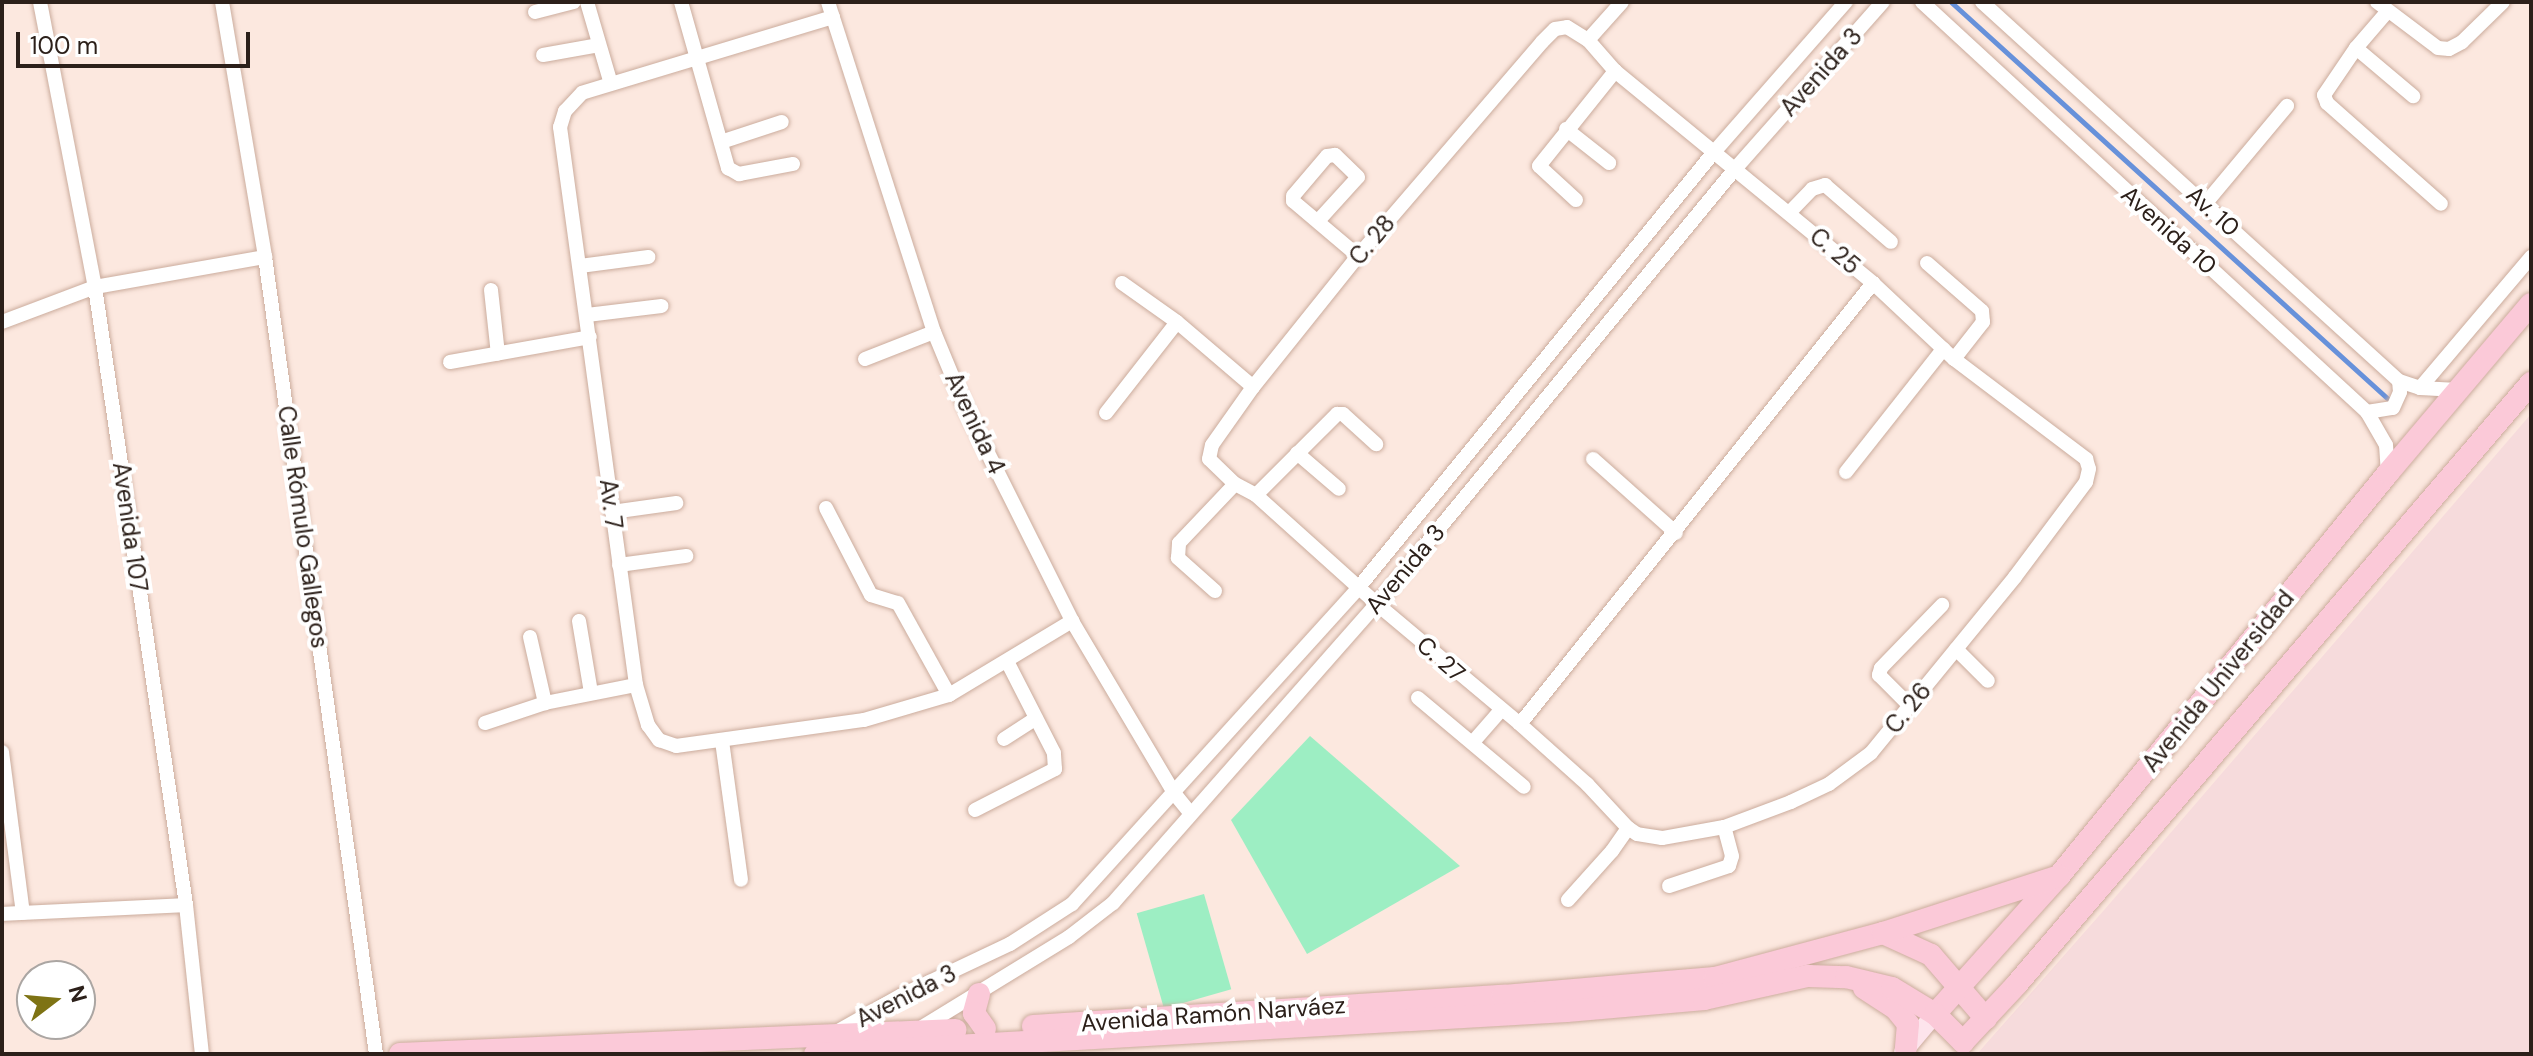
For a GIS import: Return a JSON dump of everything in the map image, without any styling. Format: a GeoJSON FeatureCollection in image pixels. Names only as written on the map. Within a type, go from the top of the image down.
{"type":"FeatureCollection","features":[{"type":"Feature","properties":{"kind":"main road","name":"Avenida Universidad"},"geometry":{"type":"LineString","coordinates":[[1935,1014],[2059,876],[2388,473],[2531,304]]}},
{"type":"Feature","properties":{"kind":"main road","name":"Avenida Universidad"},"geometry":{"type":"LineString","coordinates":[[1958,1048],[2531,383]]}},
{"type":"Feature","properties":{"kind":"main road","name":"Avenida Ramón Narváez"},"geometry":{"type":"LineString","coordinates":[[400,1054],[985,1029],[1503,996],[1715,978],[1883,933],[2059,876]]}},
{"type":"Feature","properties":{"kind":"main road"},"geometry":{"type":"LineString","coordinates":[[1883,933],[1931,955],[1986,1019]]}},
{"type":"Feature","properties":{"kind":"main road","name":"Avenida Ramón Narváez"},"geometry":{"type":"LineString","coordinates":[[815,1054],[1567,1011],[1704,999],[1808,976],[1846,977],[1892,988],[1935,1014],[1958,1048]]}},
{"type":"Feature","properties":{"kind":"main road"},"geometry":{"type":"LineString","coordinates":[[1846,977],[1896,1009],[1908,1024],[1904,1051]]}},
{"type":"Feature","properties":{"kind":"main road"},"geometry":{"type":"LineString","coordinates":[[979,994],[974,1013],[985,1029]]}},
{"type":"Feature","properties":{"kind":"street","name":"Avenida 107"},"geometry":{"type":"LineString","coordinates":[[40,2],[95,287],[186,905],[202,1054]]}},
{"type":"Feature","properties":{"kind":"street","name":"Calle Rómulo Gallegos"},"geometry":{"type":"LineString","coordinates":[[222,2],[265,257],[376,1054]]}},
{"type":"Feature","properties":{"kind":"street"},"geometry":{"type":"LineString","coordinates":[[535,12],[574,2]]}},
{"type":"Feature","properties":{"kind":"street"},"geometry":{"type":"LineString","coordinates":[[587,2],[611,84]]}},
{"type":"Feature","properties":{"kind":"street"},"geometry":{"type":"LineString","coordinates":[[681,2],[728,168],[739,174],[793,164]]}},
{"type":"Feature","properties":{"kind":"street","name":"Avenida 4"},"geometry":{"type":"LineString","coordinates":[[828,2],[934,332],[965,407],[1072,621],[1174,793],[1190,813]]}},
{"type":"Feature","properties":{"kind":"street"},"geometry":{"type":"LineString","coordinates":[[1588,40],[1622,2]]}},
{"type":"Feature","properties":{"kind":"street","name":"Avenida 3"},"geometry":{"type":"LineString","coordinates":[[832,1034],[902,995],[1010,944],[1072,904],[1359,587],[1714,152],[1846,2]]}},
{"type":"Feature","properties":{"kind":"street","name":"Avenida 3"},"geometry":{"type":"LineString","coordinates":[[858,1050],[914,1032],[1069,937],[1113,903],[1377,604],[1735,169],[1883,2]]}},
{"type":"Feature","properties":{"kind":"street","name":"Avenida 10"},"geometry":{"type":"LineString","coordinates":[[1922,2],[2367,412],[2386,445],[2388,473]]}},
{"type":"Feature","properties":{"kind":"street","name":"Av. 10"},"geometry":{"type":"LineString","coordinates":[[1982,2],[2399,381],[2420,388],[2458,390]]}},
{"type":"Feature","properties":{"kind":"street"},"geometry":{"type":"LineString","coordinates":[[2441,204],[2327,103],[2324,95],[2382,7],[2438,48],[2449,49],[2462,42],[2503,2]]}},
{"type":"Feature","properties":{"kind":"street","name":"Av. 7"},"geometry":{"type":"LineString","coordinates":[[833,17],[582,93],[565,111],[560,127],[636,685],[648,725],[659,740],[676,746],[864,720],[949,695],[1008,663],[1072,621]]}},
{"type":"Feature","properties":{"kind":"street","name":"C. 25"},"geometry":{"type":"LineString","coordinates":[[1567,27],[1588,40],[1615,71],[1873,283],[1948,354],[2086,459],[2089,469],[2086,482]]}},
{"type":"Feature","properties":{"kind":"street","name":"C. 28"},"geometry":{"type":"LineString","coordinates":[[1221,471],[1209,459],[1212,445],[1253,387],[1358,256],[1542,42],[1555,29],[1567,27]]}},
{"type":"Feature","properties":{"kind":"street"},"geometry":{"type":"LineString","coordinates":[[543,55],[599,45]]}},
{"type":"Feature","properties":{"kind":"street"},"geometry":{"type":"LineString","coordinates":[[2356,48],[2413,96]]}},
{"type":"Feature","properties":{"kind":"street"},"geometry":{"type":"LineString","coordinates":[[1576,200],[1539,166],[1615,71]]}},
{"type":"Feature","properties":{"kind":"street"},"geometry":{"type":"LineString","coordinates":[[2205,204],[2287,106]]}},
{"type":"Feature","properties":{"kind":"street"},"geometry":{"type":"LineString","coordinates":[[721,142],[782,122]]}},
{"type":"Feature","properties":{"kind":"street"},"geometry":{"type":"LineString","coordinates":[[1566,129],[1609,163]]}},
{"type":"Feature","properties":{"kind":"street"},"geometry":{"type":"LineString","coordinates":[[1318,221],[1358,177],[1335,155],[1327,156],[1293,196],[1293,201],[1358,256]]}},
{"type":"Feature","properties":{"kind":"street"},"geometry":{"type":"LineString","coordinates":[[1789,213],[1812,189],[1825,185],[1891,242]]}},
{"type":"Feature","properties":{"kind":"street"},"geometry":{"type":"LineString","coordinates":[[2,322],[95,287],[265,257]]}},
{"type":"Feature","properties":{"kind":"street"},"geometry":{"type":"LineString","coordinates":[[580,266],[648,257]]}},
{"type":"Feature","properties":{"kind":"street"},"geometry":{"type":"LineString","coordinates":[[2420,388],[2531,257]]}},
{"type":"Feature","properties":{"kind":"street"},"geometry":{"type":"LineString","coordinates":[[1846,472],[1948,354],[1983,322],[1982,311],[1927,263]]}},
{"type":"Feature","properties":{"kind":"street"},"geometry":{"type":"LineString","coordinates":[[1122,283],[1177,322],[1253,387]]}},
{"type":"Feature","properties":{"kind":"street"},"geometry":{"type":"LineString","coordinates":[[1520,724],[1676,533],[1873,283]]}},
{"type":"Feature","properties":{"kind":"street"},"geometry":{"type":"LineString","coordinates":[[491,290],[498,354]]}},
{"type":"Feature","properties":{"kind":"street"},"geometry":{"type":"LineString","coordinates":[[587,315],[661,306]]}},
{"type":"Feature","properties":{"kind":"street"},"geometry":{"type":"LineString","coordinates":[[1106,413],[1177,322]]}},
{"type":"Feature","properties":{"kind":"street"},"geometry":{"type":"LineString","coordinates":[[865,359],[934,332]]}},
{"type":"Feature","properties":{"kind":"street"},"geometry":{"type":"LineString","coordinates":[[450,362],[590,337]]}},
{"type":"Feature","properties":{"kind":"street"},"geometry":{"type":"LineString","coordinates":[[2367,412],[2393,408],[2400,392],[2399,381]]}},
{"type":"Feature","properties":{"kind":"street"},"geometry":{"type":"LineString","coordinates":[[1256,495],[1337,414],[1343,414],[1376,444]]}},
{"type":"Feature","properties":{"kind":"street"},"geometry":{"type":"LineString","coordinates":[[1297,453],[1339,489]]}},
{"type":"Feature","properties":{"kind":"street"},"geometry":{"type":"LineString","coordinates":[[1593,459],[1676,533]]}},
{"type":"Feature","properties":{"kind":"street","name":"C. 27"},"geometry":{"type":"LineString","coordinates":[[1221,471],[1235,484],[1256,495],[1377,604],[1520,724],[1587,784],[1628,828]]}},
{"type":"Feature","properties":{"kind":"street","name":"C. 26"},"geometry":{"type":"LineString","coordinates":[[1628,828],[1637,834],[1662,838],[1724,827],[1829,784],[1871,753],[2086,482]]}},
{"type":"Feature","properties":{"kind":"street"},"geometry":{"type":"LineString","coordinates":[[1215,591],[1178,558],[1179,543],[1235,484]]}},
{"type":"Feature","properties":{"kind":"street"},"geometry":{"type":"LineString","coordinates":[[612,512],[676,503]]}},
{"type":"Feature","properties":{"kind":"street"},"geometry":{"type":"LineString","coordinates":[[826,508],[871,595],[898,603],[949,695]]}},
{"type":"Feature","properties":{"kind":"street"},"geometry":{"type":"LineString","coordinates":[[619,565],[686,556]]}},
{"type":"Feature","properties":{"kind":"street"},"geometry":{"type":"LineString","coordinates":[[1910,706],[1879,675],[1881,668],[1942,605]]}},
{"type":"Feature","properties":{"kind":"street"},"geometry":{"type":"LineString","coordinates":[[579,621],[591,693]]}},
{"type":"Feature","properties":{"kind":"street"},"geometry":{"type":"LineString","coordinates":[[530,637],[545,703]]}},
{"type":"Feature","properties":{"kind":"street"},"geometry":{"type":"LineString","coordinates":[[1956,649],[1988,681]]}},
{"type":"Feature","properties":{"kind":"street"},"geometry":{"type":"LineString","coordinates":[[975,810],[1055,769],[1057,761],[1008,663]]}},
{"type":"Feature","properties":{"kind":"street"},"geometry":{"type":"LineString","coordinates":[[485,723],[545,703],[636,685]]}},
{"type":"Feature","properties":{"kind":"street"},"geometry":{"type":"LineString","coordinates":[[1418,698],[1524,787]]}},
{"type":"Feature","properties":{"kind":"street"},"geometry":{"type":"LineString","coordinates":[[1473,742],[1501,710]]}},
{"type":"Feature","properties":{"kind":"street"},"geometry":{"type":"LineString","coordinates":[[1004,739],[1036,718]]}},
{"type":"Feature","properties":{"kind":"street"},"geometry":{"type":"LineString","coordinates":[[722,741],[741,880]]}},
{"type":"Feature","properties":{"kind":"street"},"geometry":{"type":"LineString","coordinates":[[2,752],[23,913]]}},
{"type":"Feature","properties":{"kind":"street"},"geometry":{"type":"LineString","coordinates":[[1669,886],[1729,866],[1732,856],[1724,827]]}},
{"type":"Feature","properties":{"kind":"street"},"geometry":{"type":"LineString","coordinates":[[1568,900],[1612,851],[1628,828]]}},
{"type":"Feature","properties":{"kind":"street"},"geometry":{"type":"LineString","coordinates":[[2,914],[186,905]]}},
{"type":"Feature","properties":{"kind":"street","name":"Avenida Universidad"},"geometry":{"type":"LineString","coordinates":[[1904,1051],[1935,1014]]}},
{"type":"Feature","properties":{"kind":"shaded area"},"geometry":{"type":"Polygon","coordinates":[[[2531,414],[2531,1054],[1977,1054],[2105,909],[2531,414]]]}},
{"type":"Feature","properties":{"kind":"green space"},"geometry":{"type":"Polygon","coordinates":[[[1310,736],[1460,866],[1307,954],[1231,820],[1310,736]]]}},
{"type":"Feature","properties":{"kind":"green space"},"geometry":{"type":"Polygon","coordinates":[[[1204,894],[1231,989],[1164,1008],[1137,913],[1204,894]]]}},
{"type":"Feature","properties":{"kind":"waterway"},"geometry":{"type":"LineString","coordinates":[[1951,2],[2387,398]]}}]}
